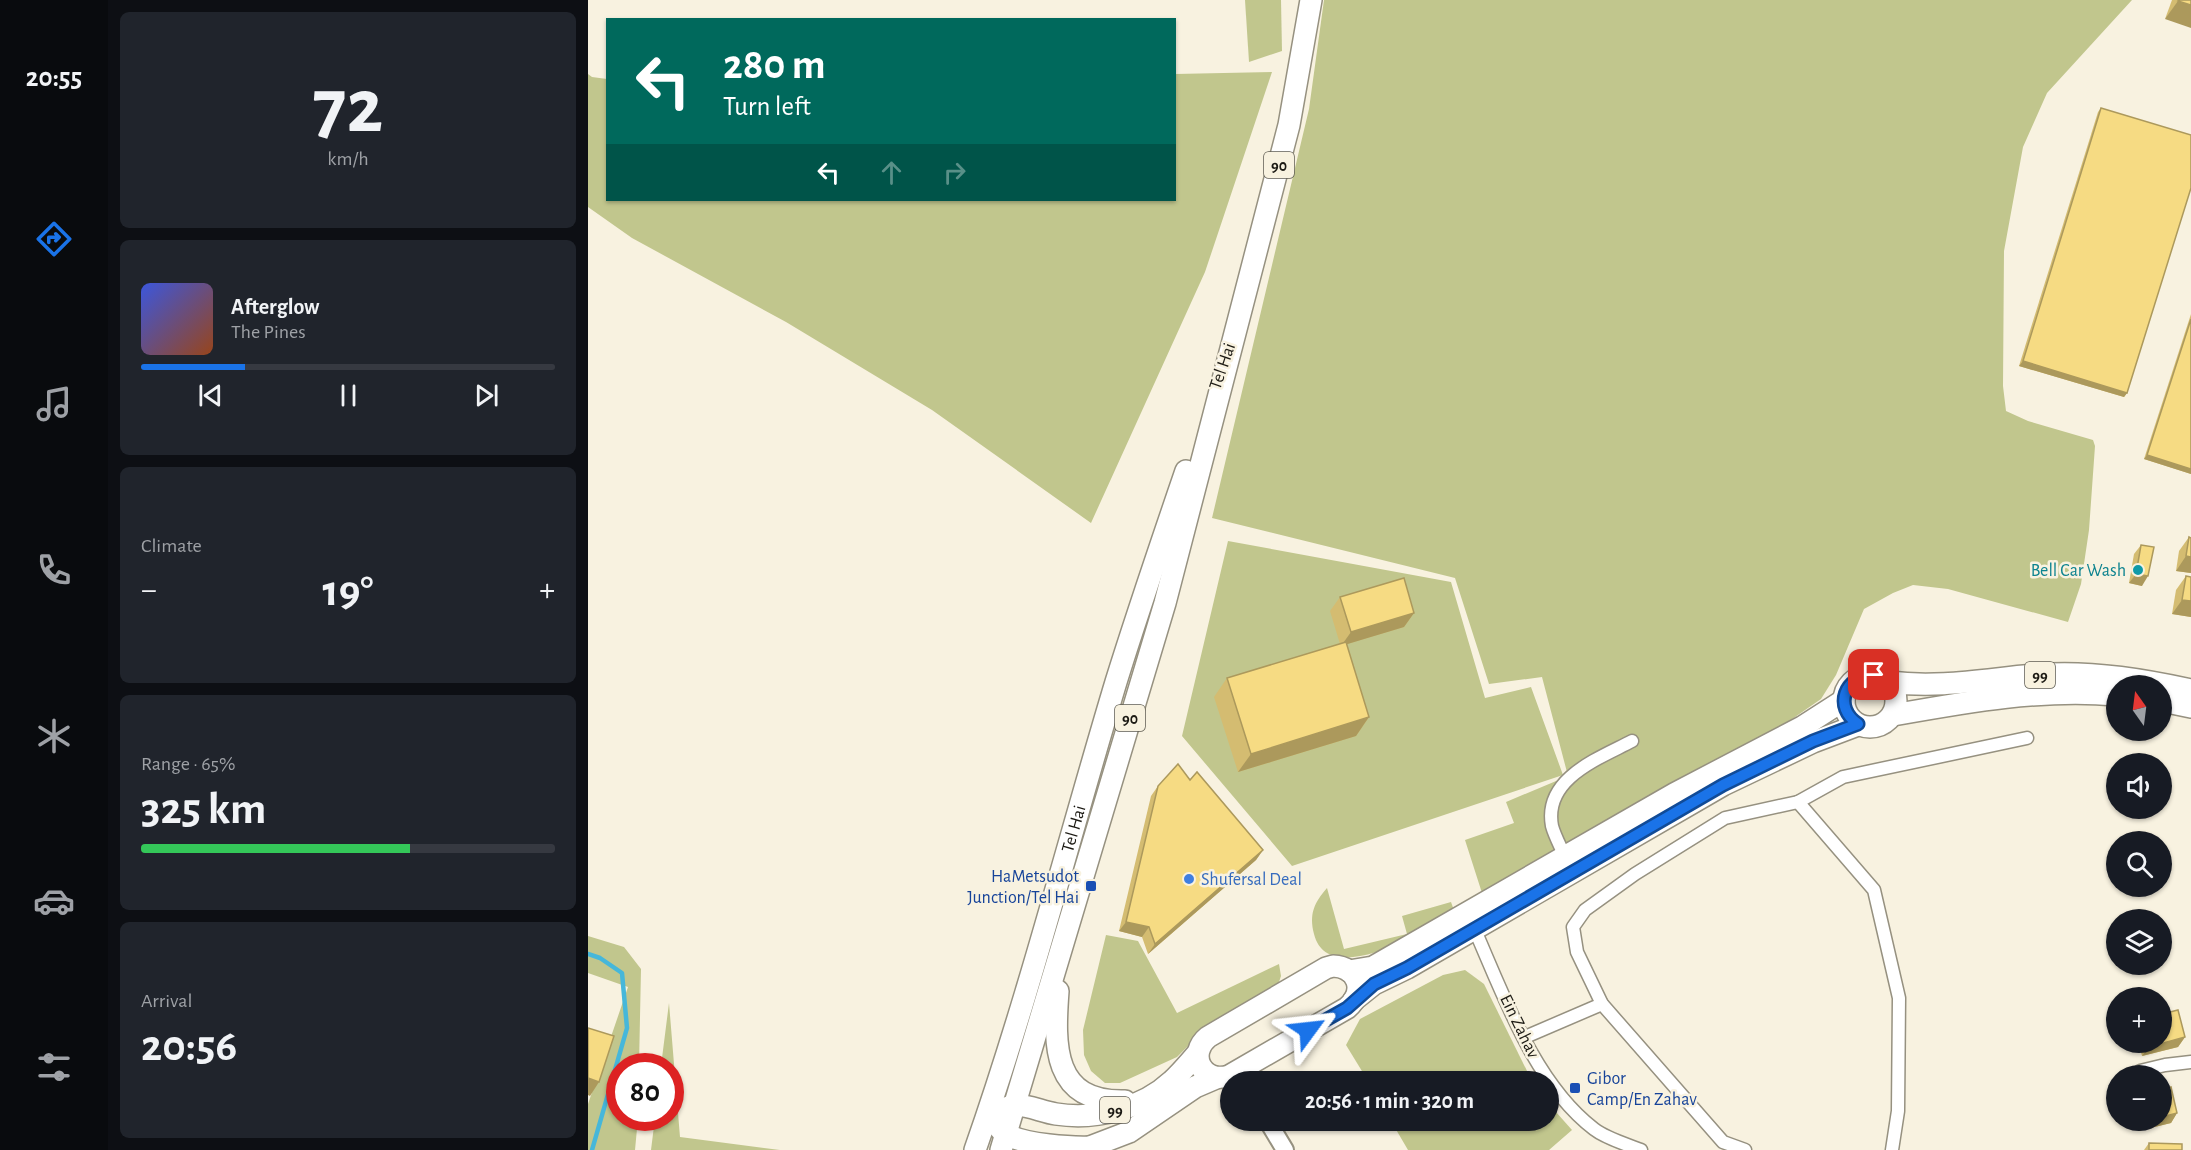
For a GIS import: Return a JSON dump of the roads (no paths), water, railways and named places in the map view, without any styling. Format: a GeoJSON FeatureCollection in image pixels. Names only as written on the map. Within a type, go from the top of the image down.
{"type":"FeatureCollection","features":[{"type":"Feature","properties":{"kind":"highway","name":"90"},"geometry":{"type":"LineString","coordinates":[[1235,329],[1289,125],[1311,0]]}},
{"type":"Feature","properties":{"kind":"highway","name":"Tel Hai"},"geometry":{"type":"LineString","coordinates":[[1003,1142],[1165,603],[1235,329]]}},
{"type":"Feature","properties":{"kind":"highway","name":"Tel Hai"},"geometry":{"type":"LineString","coordinates":[[975,1150],[1141,604],[1235,329]]}},
{"type":"Feature","properties":{"kind":"highway","name":"99"},"geometry":{"type":"LineString","coordinates":[[987,1115],[1015,1105],[1076,1116],[1099,1115],[1153,1095],[1172,1081],[1197,1054],[1199,1047],[1208,1037],[1326,968],[1341,966],[1349,971],[1373,966],[1674,794],[1802,728],[1844,700],[1850,685],[1864,675],[1874,675],[1889,682],[1948,685],[2051,674],[2090,675],[2126,677],[2191,690]]}},
{"type":"Feature","properties":{"kind":"highway"},"geometry":{"type":"LineString","coordinates":[[1889,682],[1897,698],[1893,715]]}},
{"type":"Feature","properties":{"kind":"highway","name":"99"},"geometry":{"type":"LineString","coordinates":[[1245,1071],[1347,1008],[1374,984],[1723,785],[1813,741],[1858,724],[1866,727],[1881,725],[1893,715],[1949,706],[2060,693],[2106,695]]}},
{"type":"Feature","properties":{"kind":"highway"},"geometry":{"type":"LineString","coordinates":[[1844,700],[1847,714],[1858,724]]}},
{"type":"Feature","properties":{"kind":"highway"},"geometry":{"type":"LineString","coordinates":[[2172,703],[2191,707]]}},
{"type":"Feature","properties":{"kind":"highway"},"geometry":{"type":"LineString","coordinates":[[1060,954],[1055,1037],[1058,1059],[1080,1090],[1093,1099],[1110,1102],[1141,1101]]}},
{"type":"Feature","properties":{"kind":"highway"},"geometry":{"type":"LineString","coordinates":[[1349,971],[1357,981],[1358,988],[1354,1000]]}},
{"type":"Feature","properties":{"kind":"highway"},"geometry":{"type":"LineString","coordinates":[[1197,1054],[1200,1067],[1209,1076],[1220,1076]]}},
{"type":"Feature","properties":{"kind":"highway","name":"99"},"geometry":{"type":"LineString","coordinates":[[1003,1142],[1025,1140],[1072,1148],[1087,1148],[1129,1132],[1195,1088],[1220,1081]]}},
{"type":"Feature","properties":{"kind":"highway"},"geometry":{"type":"LineString","coordinates":[[987,1115],[1003,1142]]}},
{"type":"Feature","properties":{"kind":"street"},"geometry":{"type":"LineString","coordinates":[[1745,1150],[1723,1142],[1602,1004],[1577,952],[1573,927],[1586,910],[1635,874],[1725,818],[1798,802],[1843,777],[2027,738]]}},
{"type":"Feature","properties":{"kind":"street"},"geometry":{"type":"LineString","coordinates":[[1565,857],[1552,826],[1552,813],[1558,791],[1577,771],[1632,741]]}},
{"type":"Feature","properties":{"kind":"street"},"geometry":{"type":"LineString","coordinates":[[1798,802],[1874,890],[1899,998],[1898,1111],[1892,1150]]}},
{"type":"Feature","properties":{"kind":"street","name":"Ein Zahav"},"geometry":{"type":"LineString","coordinates":[[1474,928],[1525,1038],[1540,1066],[1568,1106],[1596,1131],[1641,1150]]}},
{"type":"Feature","properties":{"kind":"street"},"geometry":{"type":"LineString","coordinates":[[1525,1038],[1602,1004]]}},
{"type":"Feature","properties":{"kind":"street"},"geometry":{"type":"LineString","coordinates":[[2165,1065],[2191,1062]]}},
{"type":"Feature","properties":{"kind":"street"},"geometry":{"type":"LineString","coordinates":[[1274,1131],[1286,1150]]}},
{"type":"Feature","properties":{"kind":"waterway"},"geometry":{"type":"LineString","coordinates":[[588,954],[600,958],[622,973],[627,1028],[592,1150]]}},
{"type":"Feature","properties":{"kind":"place","name":"Bell Car Wash"},"geometry":{"type":"Point","coordinates":[2138,570]}},
{"type":"Feature","properties":{"kind":"place","name":"Shufersal Deal"},"geometry":{"type":"Point","coordinates":[1189,879]}},
{"type":"Feature","properties":{"kind":"place","name":"HaMetsudot Junction/Tel Hai"},"geometry":{"type":"Point","coordinates":[1091,886]}},
{"type":"Feature","properties":{"kind":"place","name":"Gibor Camp/En Zahav"},"geometry":{"type":"Point","coordinates":[1575,1088]}}]}
